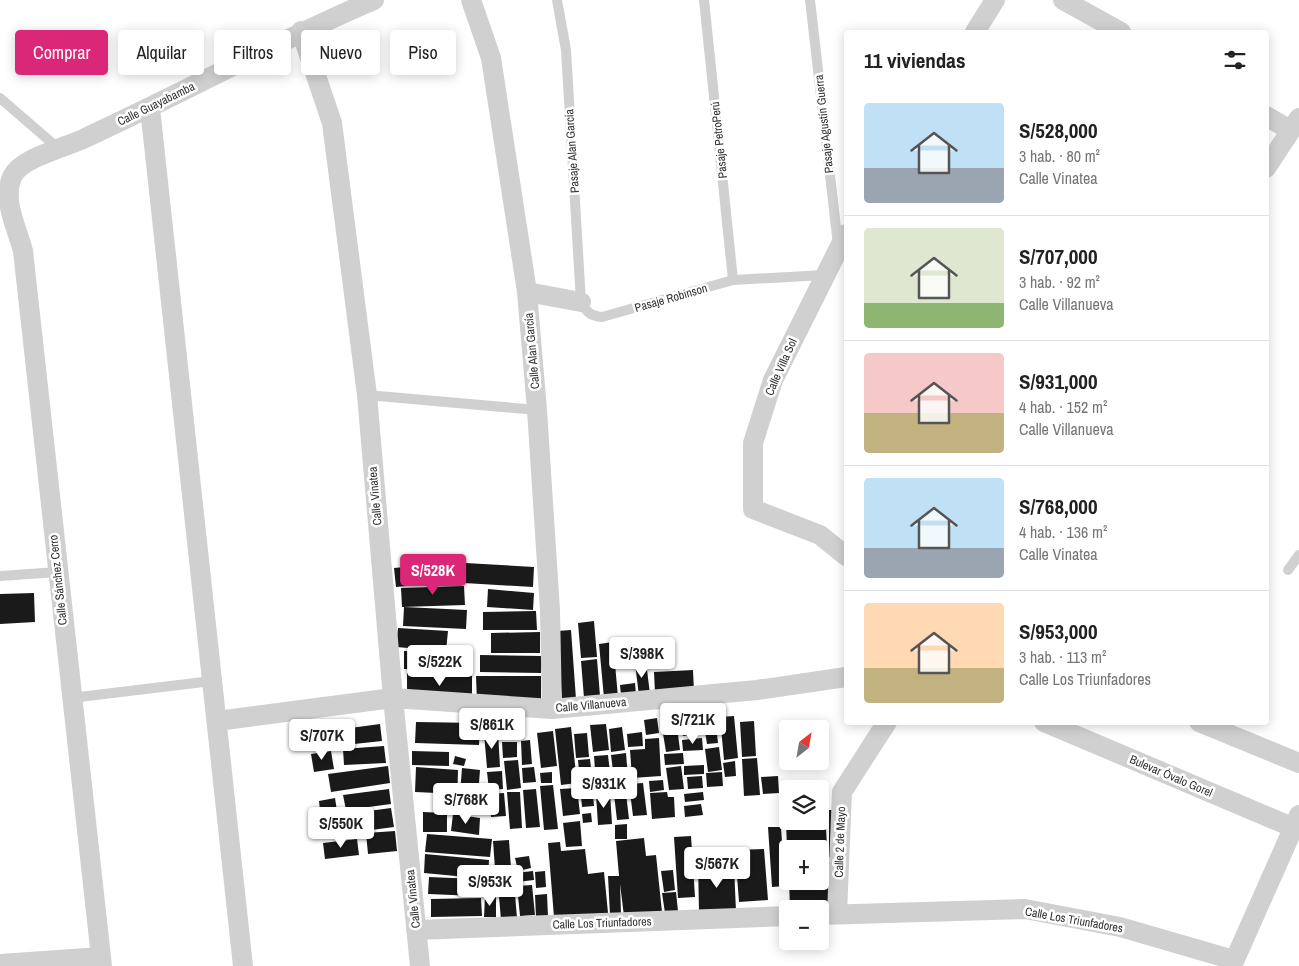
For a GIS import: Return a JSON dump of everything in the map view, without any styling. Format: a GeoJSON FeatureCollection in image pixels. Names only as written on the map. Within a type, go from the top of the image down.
{"type":"FeatureCollection","features":[{"type":"Feature","properties":{"kind":"street","name":"Calle Guayabamba"},"geometry":{"type":"LineString","coordinates":[[303,30],[374,0]]}},
{"type":"Feature","properties":{"kind":"street","name":"Calle Alan García"},"geometry":{"type":"LineString","coordinates":[[471,0],[491,58],[527,292],[538,410],[550,610],[552,709]]}},
{"type":"Feature","properties":{"kind":"street"},"geometry":{"type":"LineString","coordinates":[[976,30],[995,0]]}},
{"type":"Feature","properties":{"kind":"street"},"geometry":{"type":"LineString","coordinates":[[1063,0],[1117,30]]}},
{"type":"Feature","properties":{"kind":"street","name":"Calle Guayabamba"},"geometry":{"type":"LineString","coordinates":[[4,197],[12,176],[28,160],[60,150],[150,108],[301,31]]}},
{"type":"Feature","properties":{"kind":"street","name":"Calle Vinatea"},"geometry":{"type":"LineString","coordinates":[[316,75],[332,123],[367,396],[393,698],[420,966]]}},
{"type":"Feature","properties":{"kind":"street"},"geometry":{"type":"LineString","coordinates":[[150,108],[243,966]]}},
{"type":"Feature","properties":{"kind":"street"},"geometry":{"type":"LineString","coordinates":[[1269,117],[1295,124],[1269,163]]}},
{"type":"Feature","properties":{"kind":"street","name":"Calle Sánchez Cerro"},"geometry":{"type":"LineString","coordinates":[[4,197],[23,251],[101,962]]}},
{"type":"Feature","properties":{"kind":"street","name":"Calle Villa Sol"},"geometry":{"type":"LineString","coordinates":[[842,241],[773,380],[753,443],[753,509],[820,535],[844,554]]}},
{"type":"Feature","properties":{"kind":"street","name":"Pasaje Robinson"},"geometry":{"type":"LineString","coordinates":[[527,292],[581,302]]}},
{"type":"Feature","properties":{"kind":"street","name":"Calle Villanueva"},"geometry":{"type":"LineString","coordinates":[[216,721],[393,698],[552,709],[757,690],[844,677]]}},
{"type":"Feature","properties":{"kind":"street","name":"Calle 2 de Mayo"},"geometry":{"type":"LineString","coordinates":[[829,914],[842,792],[884,725]]}},
{"type":"Feature","properties":{"kind":"street","name":"Bulevar Óvalo Gorel"},"geometry":{"type":"LineString","coordinates":[[1051,725],[1297,824]]}},
{"type":"Feature","properties":{"kind":"street"},"geometry":{"type":"LineString","coordinates":[[1206,725],[1299,763]]}},
{"type":"Feature","properties":{"kind":"street"},"geometry":{"type":"LineString","coordinates":[[1233,963],[1297,824]]}},
{"type":"Feature","properties":{"kind":"street","name":"Calle Los Triunfadores"},"geometry":{"type":"LineString","coordinates":[[829,914],[1025,909],[1120,927],[1233,963]]}},
{"type":"Feature","properties":{"kind":"street","name":"Calle Los Triunfadores"},"geometry":{"type":"LineString","coordinates":[[416,930],[779,916]]}},
{"type":"Feature","properties":{"kind":"street"},"geometry":{"type":"LineString","coordinates":[[0,964],[101,962]]}},
{"type":"Feature","properties":{"kind":"lane","name":"Pasaje Alan García"},"geometry":{"type":"LineString","coordinates":[[557,0],[566,50],[581,302]]}},
{"type":"Feature","properties":{"kind":"lane","name":"Pasaje PetroPerú"},"geometry":{"type":"LineString","coordinates":[[704,0],[733,280]]}},
{"type":"Feature","properties":{"kind":"lane","name":"Pasaje Agustín Guerra"},"geometry":{"type":"LineString","coordinates":[[810,0],[842,241]]}},
{"type":"Feature","properties":{"kind":"lane"},"geometry":{"type":"LineString","coordinates":[[0,98],[60,150]]}},
{"type":"Feature","properties":{"kind":"lane","name":"Pasaje Robinson"},"geometry":{"type":"LineString","coordinates":[[581,302],[585,310],[593,316],[602,317],[733,280],[824,275]]}},
{"type":"Feature","properties":{"kind":"lane"},"geometry":{"type":"LineString","coordinates":[[367,396],[538,410]]}},
{"type":"Feature","properties":{"kind":"lane"},"geometry":{"type":"LineString","coordinates":[[1288,570],[1299,555]]}},
{"type":"Feature","properties":{"kind":"lane"},"geometry":{"type":"LineString","coordinates":[[0,576],[58,572]]}},
{"type":"Feature","properties":{"kind":"lane"},"geometry":{"type":"LineString","coordinates":[[71,698],[212,681]]}},
{"type":"Feature","properties":{"kind":"building"},"geometry":{"type":"Polygon","coordinates":[[[465,563],[534,567],[533,587],[464,583],[465,563]]]}},
{"type":"Feature","properties":{"kind":"building"},"geometry":{"type":"Polygon","coordinates":[[[426,565],[428,584],[396,587],[394,568],[426,565]]]}},
{"type":"Feature","properties":{"kind":"building"},"geometry":{"type":"Polygon","coordinates":[[[464,586],[465,605],[402,607],[401,588],[464,586]]]}},
{"type":"Feature","properties":{"kind":"building"},"geometry":{"type":"Polygon","coordinates":[[[488,589],[534,593],[533,610],[487,607],[488,589]]]}},
{"type":"Feature","properties":{"kind":"building"},"geometry":{"type":"Polygon","coordinates":[[[34,593],[35,622],[0,624],[0,594],[34,593]]]}},
{"type":"Feature","properties":{"kind":"building"},"geometry":{"type":"Polygon","coordinates":[[[404,607],[467,610],[466,629],[403,626],[404,607]]]}},
{"type":"Feature","properties":{"kind":"building"},"geometry":{"type":"Polygon","coordinates":[[[536,611],[537,630],[483,630],[483,612],[536,611]]]}},
{"type":"Feature","properties":{"kind":"building"},"geometry":{"type":"Polygon","coordinates":[[[594,621],[597,657],[581,658],[578,623],[594,621]]]}},
{"type":"Feature","properties":{"kind":"building"},"geometry":{"type":"Polygon","coordinates":[[[398,628],[448,631],[446,651],[396,647],[398,628]]]}},
{"type":"Feature","properties":{"kind":"building"},"geometry":{"type":"Polygon","coordinates":[[[571,630],[576,699],[562,700],[557,631],[571,630]]]}},
{"type":"Feature","properties":{"kind":"building"},"geometry":{"type":"Polygon","coordinates":[[[540,632],[540,653],[491,653],[491,633],[540,632]]]}},
{"type":"Feature","properties":{"kind":"building"},"geometry":{"type":"Polygon","coordinates":[[[613,642],[618,697],[604,698],[599,644],[613,642]]]}},
{"type":"Feature","properties":{"kind":"building"},"geometry":{"type":"Polygon","coordinates":[[[404,651],[439,652],[439,670],[404,669],[404,651]]]}},
{"type":"Feature","properties":{"kind":"building"},"geometry":{"type":"Polygon","coordinates":[[[480,655],[542,656],[541,673],[480,672],[480,655]]]}},
{"type":"Feature","properties":{"kind":"building"},"geometry":{"type":"Polygon","coordinates":[[[597,659],[600,696],[584,698],[581,661],[597,659]]]}},
{"type":"Feature","properties":{"kind":"building"},"geometry":{"type":"Polygon","coordinates":[[[646,662],[650,694],[639,696],[635,663],[646,662]]]}},
{"type":"Feature","properties":{"kind":"building"},"geometry":{"type":"Polygon","coordinates":[[[693,670],[694,691],[655,693],[654,672],[693,670]]]}},
{"type":"Feature","properties":{"kind":"building"},"geometry":{"type":"Polygon","coordinates":[[[407,673],[472,676],[472,701],[407,698],[407,673]]]}},
{"type":"Feature","properties":{"kind":"building"},"geometry":{"type":"Polygon","coordinates":[[[476,676],[541,676],[541,703],[477,703],[476,676]]]}},
{"type":"Feature","properties":{"kind":"building"},"geometry":{"type":"Polygon","coordinates":[[[635,683],[636,694],[621,695],[620,685],[635,683]]]}},
{"type":"Feature","properties":{"kind":"building"},"geometry":{"type":"Polygon","coordinates":[[[734,716],[738,758],[724,760],[720,717],[734,716]]]}},
{"type":"Feature","properties":{"kind":"building"},"geometry":{"type":"Polygon","coordinates":[[[715,717],[718,743],[707,744],[703,718],[715,717]]]}},
{"type":"Feature","properties":{"kind":"building"},"geometry":{"type":"Polygon","coordinates":[[[657,718],[659,733],[646,735],[644,720],[657,718]]]}},
{"type":"Feature","properties":{"kind":"building"},"geometry":{"type":"Polygon","coordinates":[[[676,719],[680,750],[666,752],[661,721],[676,719]]]}},
{"type":"Feature","properties":{"kind":"building"},"geometry":{"type":"Polygon","coordinates":[[[699,719],[701,734],[683,736],[681,721],[699,719]]]}},
{"type":"Feature","properties":{"kind":"building"},"geometry":{"type":"Polygon","coordinates":[[[754,721],[756,756],[742,757],[740,722],[754,721]]]}},
{"type":"Feature","properties":{"kind":"building"},"geometry":{"type":"Polygon","coordinates":[[[416,722],[480,723],[479,745],[415,743],[416,722]]]}},
{"type":"Feature","properties":{"kind":"building"},"geometry":{"type":"Polygon","coordinates":[[[380,724],[382,741],[345,745],[343,729],[380,724]]]}},
{"type":"Feature","properties":{"kind":"building"},"geometry":{"type":"Polygon","coordinates":[[[606,724],[609,750],[593,752],[590,725],[606,724]]]}},
{"type":"Feature","properties":{"kind":"building"},"geometry":{"type":"Polygon","coordinates":[[[571,727],[577,783],[561,785],[555,729],[571,727]]]}},
{"type":"Feature","properties":{"kind":"building"},"geometry":{"type":"Polygon","coordinates":[[[622,727],[625,750],[611,752],[609,729],[622,727]]]}},
{"type":"Feature","properties":{"kind":"building"},"geometry":{"type":"Polygon","coordinates":[[[553,731],[557,766],[541,768],[537,733],[553,731]]]}},
{"type":"Feature","properties":{"kind":"building"},"geometry":{"type":"Polygon","coordinates":[[[498,732],[500,767],[487,768],[484,733],[498,732]]]}},
{"type":"Feature","properties":{"kind":"building"},"geometry":{"type":"Polygon","coordinates":[[[642,732],[643,746],[628,747],[627,734],[642,732]]]}},
{"type":"Feature","properties":{"kind":"building"},"geometry":{"type":"Polygon","coordinates":[[[587,733],[589,757],[576,758],[574,734],[587,733]]]}},
{"type":"Feature","properties":{"kind":"building"},"geometry":{"type":"Polygon","coordinates":[[[659,738],[661,776],[632,778],[630,750],[645,749],[645,739],[659,738]]]}},
{"type":"Feature","properties":{"kind":"building"},"geometry":{"type":"Polygon","coordinates":[[[702,738],[703,750],[683,751],[682,740],[702,738]]]}},
{"type":"Feature","properties":{"kind":"building"},"geometry":{"type":"Polygon","coordinates":[[[530,740],[532,764],[522,765],[521,741],[530,740]]]}},
{"type":"Feature","properties":{"kind":"building"},"geometry":{"type":"Polygon","coordinates":[[[502,742],[517,742],[517,757],[503,758],[502,742]]]}},
{"type":"Feature","properties":{"kind":"building"},"geometry":{"type":"Polygon","coordinates":[[[384,746],[386,763],[344,765],[343,749],[384,746]]]}},
{"type":"Feature","properties":{"kind":"building"},"geometry":{"type":"Polygon","coordinates":[[[719,747],[722,770],[708,772],[705,749],[719,747]]]}},
{"type":"Feature","properties":{"kind":"building"},"geometry":{"type":"Polygon","coordinates":[[[331,751],[334,769],[314,772],[311,754],[331,751]]]}},
{"type":"Feature","properties":{"kind":"building"},"geometry":{"type":"Polygon","coordinates":[[[412,751],[449,752],[449,766],[412,765],[412,751]]]}},
{"type":"Feature","properties":{"kind":"building"},"geometry":{"type":"Polygon","coordinates":[[[626,753],[628,778],[614,779],[611,755],[626,753]]]}},
{"type":"Feature","properties":{"kind":"building"},"geometry":{"type":"Polygon","coordinates":[[[683,753],[684,764],[665,765],[664,754],[683,753]]]}},
{"type":"Feature","properties":{"kind":"building"},"geometry":{"type":"Polygon","coordinates":[[[608,755],[611,781],[596,783],[594,756],[608,755]]]}},
{"type":"Feature","properties":{"kind":"building"},"geometry":{"type":"Polygon","coordinates":[[[455,756],[466,759],[464,766],[453,764],[455,756]]]}},
{"type":"Feature","properties":{"kind":"building"},"geometry":{"type":"Polygon","coordinates":[[[757,758],[760,795],[744,796],[742,759],[757,758]]]}},
{"type":"Feature","properties":{"kind":"building"},"geometry":{"type":"Polygon","coordinates":[[[590,759],[591,768],[579,770],[578,760],[590,759]]]}},
{"type":"Feature","properties":{"kind":"building"},"geometry":{"type":"Polygon","coordinates":[[[518,760],[521,788],[507,790],[504,761],[518,760]]]}},
{"type":"Feature","properties":{"kind":"building"},"geometry":{"type":"Polygon","coordinates":[[[735,761],[736,776],[725,777],[723,763],[735,761]]]}},
{"type":"Feature","properties":{"kind":"building"},"geometry":{"type":"Polygon","coordinates":[[[704,765],[704,774],[684,775],[684,766],[704,765]]]}},
{"type":"Feature","properties":{"kind":"building"},"geometry":{"type":"Polygon","coordinates":[[[388,766],[390,783],[331,792],[328,774],[388,766]]]}},
{"type":"Feature","properties":{"kind":"building"},"geometry":{"type":"Polygon","coordinates":[[[681,766],[684,789],[669,790],[666,768],[681,766]]]}},
{"type":"Feature","properties":{"kind":"building"},"geometry":{"type":"Polygon","coordinates":[[[416,767],[458,770],[457,808],[436,807],[437,793],[415,792],[416,767]]]}},
{"type":"Feature","properties":{"kind":"building"},"geometry":{"type":"Polygon","coordinates":[[[534,767],[536,782],[523,783],[522,768],[534,767]]]}},
{"type":"Feature","properties":{"kind":"building"},"geometry":{"type":"Polygon","coordinates":[[[462,768],[480,770],[477,809],[459,807],[462,768]]]}},
{"type":"Feature","properties":{"kind":"building"},"geometry":{"type":"Polygon","coordinates":[[[502,771],[503,789],[489,790],[487,772],[502,771]]]}},
{"type":"Feature","properties":{"kind":"building"},"geometry":{"type":"Polygon","coordinates":[[[552,772],[552,783],[541,783],[540,773],[552,772]]]}},
{"type":"Feature","properties":{"kind":"building"},"geometry":{"type":"Polygon","coordinates":[[[722,772],[723,786],[707,787],[706,773],[722,772]]]}},
{"type":"Feature","properties":{"kind":"building"},"geometry":{"type":"Polygon","coordinates":[[[591,773],[594,806],[582,807],[579,774],[591,773]]]}},
{"type":"Feature","properties":{"kind":"building"},"geometry":{"type":"Polygon","coordinates":[[[702,776],[703,788],[688,789],[687,777],[702,776]]]}},
{"type":"Feature","properties":{"kind":"building"},"geometry":{"type":"Polygon","coordinates":[[[778,776],[779,793],[763,794],[761,777],[778,776]]]}},
{"type":"Feature","properties":{"kind":"building"},"geometry":{"type":"Polygon","coordinates":[[[663,780],[664,790],[650,792],[649,781],[663,780]]]}},
{"type":"Feature","properties":{"kind":"building"},"geometry":{"type":"Polygon","coordinates":[[[643,783],[647,815],[633,816],[629,784],[643,783]]]}},
{"type":"Feature","properties":{"kind":"building"},"geometry":{"type":"Polygon","coordinates":[[[553,785],[558,829],[544,830],[540,786],[553,785]]]}},
{"type":"Feature","properties":{"kind":"building"},"geometry":{"type":"Polygon","coordinates":[[[625,785],[629,819],[617,820],[613,786],[625,785]]]}},
{"type":"Feature","properties":{"kind":"building"},"geometry":{"type":"Polygon","coordinates":[[[577,788],[580,814],[563,816],[560,789],[577,788]]]}},
{"type":"Feature","properties":{"kind":"building"},"geometry":{"type":"Polygon","coordinates":[[[389,789],[391,804],[346,810],[343,795],[389,789]]]}},
{"type":"Feature","properties":{"kind":"building"},"geometry":{"type":"Polygon","coordinates":[[[536,789],[540,827],[526,828],[523,790],[536,789]]]}},
{"type":"Feature","properties":{"kind":"building"},"geometry":{"type":"Polygon","coordinates":[[[507,792],[520,792],[522,828],[510,829],[507,792]]]}},
{"type":"Feature","properties":{"kind":"building"},"geometry":{"type":"Polygon","coordinates":[[[667,792],[668,797],[674,797],[675,817],[652,819],[650,793],[667,792]]]}},
{"type":"Feature","properties":{"kind":"building"},"geometry":{"type":"Polygon","coordinates":[[[703,792],[704,800],[685,802],[684,794],[703,792]]]}},
{"type":"Feature","properties":{"kind":"building"},"geometry":{"type":"Polygon","coordinates":[[[504,793],[506,816],[491,817],[489,794],[504,793]]]}},
{"type":"Feature","properties":{"kind":"building"},"geometry":{"type":"Polygon","coordinates":[[[610,793],[612,824],[598,825],[596,794],[610,793]]]}},
{"type":"Feature","properties":{"kind":"building"},"geometry":{"type":"Polygon","coordinates":[[[335,798],[337,811],[331,812],[332,818],[321,820],[319,801],[335,798]]]}},
{"type":"Feature","properties":{"kind":"building"},"geometry":{"type":"Polygon","coordinates":[[[701,804],[703,815],[685,817],[684,806],[701,804]]]}},
{"type":"Feature","properties":{"kind":"building"},"geometry":{"type":"Polygon","coordinates":[[[391,808],[394,827],[341,834],[339,815],[391,808]]]}},
{"type":"Feature","properties":{"kind":"building"},"geometry":{"type":"Polygon","coordinates":[[[829,810],[836,810],[836,857],[829,857],[829,810]]]}},
{"type":"Feature","properties":{"kind":"building"},"geometry":{"type":"Polygon","coordinates":[[[423,812],[447,813],[447,832],[423,832],[423,812]]]}},
{"type":"Feature","properties":{"kind":"building"},"geometry":{"type":"Polygon","coordinates":[[[591,813],[592,822],[583,823],[582,814],[591,813]]]}},
{"type":"Feature","properties":{"kind":"building"},"geometry":{"type":"Polygon","coordinates":[[[453,814],[480,818],[479,835],[451,831],[453,814]]]}},
{"type":"Feature","properties":{"kind":"building"},"geometry":{"type":"Polygon","coordinates":[[[580,821],[582,846],[566,847],[563,823],[580,821]]]}},
{"type":"Feature","properties":{"kind":"building"},"geometry":{"type":"Polygon","coordinates":[[[627,824],[627,839],[615,839],[615,825],[627,824]]]}},
{"type":"Feature","properties":{"kind":"building"},"geometry":{"type":"Polygon","coordinates":[[[768,827],[779,827],[779,830],[781,830],[782,840],[779,840],[779,886],[772,887],[768,827]]]}},
{"type":"Feature","properties":{"kind":"building"},"geometry":{"type":"Polygon","coordinates":[[[786,830],[826,830],[827,840],[787,840],[786,830]]]}},
{"type":"Feature","properties":{"kind":"building"},"geometry":{"type":"Polygon","coordinates":[[[395,831],[397,851],[368,854],[366,833],[395,831]]]}},
{"type":"Feature","properties":{"kind":"building"},"geometry":{"type":"Polygon","coordinates":[[[427,834],[492,839],[490,857],[425,852],[427,834]]]}},
{"type":"Feature","properties":{"kind":"building"},"geometry":{"type":"Polygon","coordinates":[[[691,836],[695,897],[678,898],[674,837],[691,836]]]}},
{"type":"Feature","properties":{"kind":"building"},"geometry":{"type":"Polygon","coordinates":[[[644,838],[646,856],[656,855],[662,912],[624,916],[620,884],[621,914],[610,915],[608,876],[619,876],[616,841],[644,838]]]}},
{"type":"Feature","properties":{"kind":"building"},"geometry":{"type":"Polygon","coordinates":[[[357,839],[359,855],[325,859],[323,843],[357,839]]]}},
{"type":"Feature","properties":{"kind":"building"},"geometry":{"type":"Polygon","coordinates":[[[509,840],[511,868],[495,869],[493,841],[509,840]]]}},
{"type":"Feature","properties":{"kind":"building"},"geometry":{"type":"Polygon","coordinates":[[[560,842],[561,851],[585,849],[588,874],[604,872],[608,913],[554,917],[548,843],[560,842]]]}},
{"type":"Feature","properties":{"kind":"building"},"geometry":{"type":"Polygon","coordinates":[[[764,849],[768,900],[739,902],[735,850],[764,849]]]}},
{"type":"Feature","properties":{"kind":"building"},"geometry":{"type":"Polygon","coordinates":[[[425,854],[489,860],[488,879],[424,873],[425,854]]]}},
{"type":"Feature","properties":{"kind":"building"},"geometry":{"type":"Polygon","coordinates":[[[529,856],[531,868],[518,871],[515,858],[529,856]]]}},
{"type":"Feature","properties":{"kind":"building"},"geometry":{"type":"Polygon","coordinates":[[[698,862],[702,862],[702,868],[734,867],[736,911],[699,912],[698,862]]]}},
{"type":"Feature","properties":{"kind":"building"},"geometry":{"type":"Polygon","coordinates":[[[673,870],[675,890],[664,892],[661,871],[673,870]]]}},
{"type":"Feature","properties":{"kind":"building"},"geometry":{"type":"Polygon","coordinates":[[[513,871],[517,918],[501,920],[497,873],[513,871]]]}},
{"type":"Feature","properties":{"kind":"building"},"geometry":{"type":"Polygon","coordinates":[[[533,871],[534,880],[517,882],[516,873],[533,871]]]}},
{"type":"Feature","properties":{"kind":"building"},"geometry":{"type":"Polygon","coordinates":[[[545,871],[546,887],[536,888],[535,872],[545,871]]]}},
{"type":"Feature","properties":{"kind":"building"},"geometry":{"type":"Polygon","coordinates":[[[429,877],[476,879],[476,896],[428,894],[429,877]]]}},
{"type":"Feature","properties":{"kind":"building"},"geometry":{"type":"Polygon","coordinates":[[[478,880],[488,881],[487,889],[478,888],[478,880]]]}},
{"type":"Feature","properties":{"kind":"building"},"geometry":{"type":"Polygon","coordinates":[[[532,885],[535,915],[520,916],[517,886],[532,885]]]}},
{"type":"Feature","properties":{"kind":"building"},"geometry":{"type":"Polygon","coordinates":[[[829,886],[830,906],[829,900],[790,900],[789,890],[829,890],[829,886]]]}},
{"type":"Feature","properties":{"kind":"building"},"geometry":{"type":"Polygon","coordinates":[[[676,892],[678,911],[665,913],[662,893],[676,892]]]}},
{"type":"Feature","properties":{"kind":"building"},"geometry":{"type":"Polygon","coordinates":[[[547,894],[548,917],[536,917],[535,895],[547,894]]]}},
{"type":"Feature","properties":{"kind":"building"},"geometry":{"type":"Polygon","coordinates":[[[485,897],[496,897],[496,917],[484,917],[485,897]]]}},
{"type":"Feature","properties":{"kind":"building"},"geometry":{"type":"Polygon","coordinates":[[[481,898],[482,916],[431,917],[431,899],[481,898]]]}}]}
